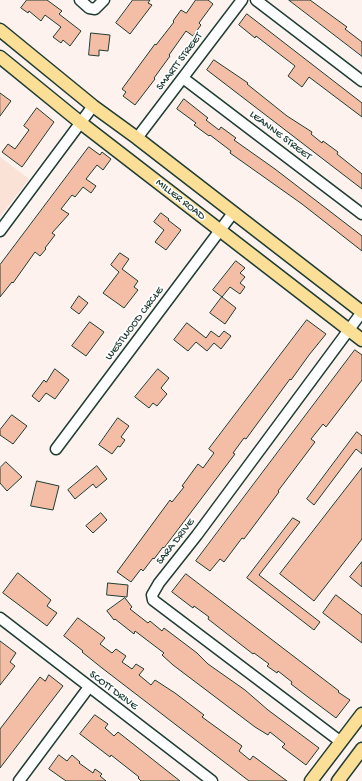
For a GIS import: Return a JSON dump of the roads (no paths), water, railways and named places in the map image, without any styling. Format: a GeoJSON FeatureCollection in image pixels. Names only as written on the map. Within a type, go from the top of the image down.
{"type":"FeatureCollection","features":[{"type":"Feature","properties":{"kind":"main road","name":"MILLER ROAD"},"geometry":{"type":"LineString","coordinates":[[0,30],[93,106],[137,138],[362,312]]}},
{"type":"Feature","properties":{"kind":"main road","name":"MILLER ROAD"},"geometry":{"type":"LineString","coordinates":[[0,58],[362,340]]}},
{"type":"Feature","properties":{"kind":"main road"},"geometry":{"type":"LineString","coordinates":[[311,781],[362,714]]}},
{"type":"Feature","properties":{"kind":"main road"},"geometry":{"type":"LineString","coordinates":[[338,781],[362,749]]}},
{"type":"Feature","properties":{"kind":"street"},"geometry":{"type":"LineString","coordinates":[[80,0],[89,8],[95,9],[104,0]]}},
{"type":"Feature","properties":{"kind":"street","name":"SMARTT STREET"},"geometry":{"type":"LineString","coordinates":[[137,138],[242,0]]}},
{"type":"Feature","properties":{"kind":"street"},"geometry":{"type":"LineString","coordinates":[[256,0],[362,81]]}},
{"type":"Feature","properties":{"kind":"street","name":"LEANNE STREET"},"geometry":{"type":"LineString","coordinates":[[183,78],[362,214]]}},
{"type":"Feature","properties":{"kind":"street"},"geometry":{"type":"LineString","coordinates":[[0,231],[93,106]]}},
{"type":"Feature","properties":{"kind":"street","name":"WESTWOOD CIRCLE"},"geometry":{"type":"LineString","coordinates":[[56,449],[233,213]]}},
{"type":"Feature","properties":{"kind":"street","name":"SARA DRIVE"},"geometry":{"type":"LineString","coordinates":[[340,742],[153,600],[152,595],[159,583],[362,312]]}},
{"type":"Feature","properties":{"kind":"street","name":"SCOTT DRIVE"},"geometry":{"type":"LineString","coordinates":[[0,618],[89,688],[212,781]]}},
{"type":"Feature","properties":{"kind":"street"},"geometry":{"type":"LineString","coordinates":[[23,780],[89,688]]}}]}
